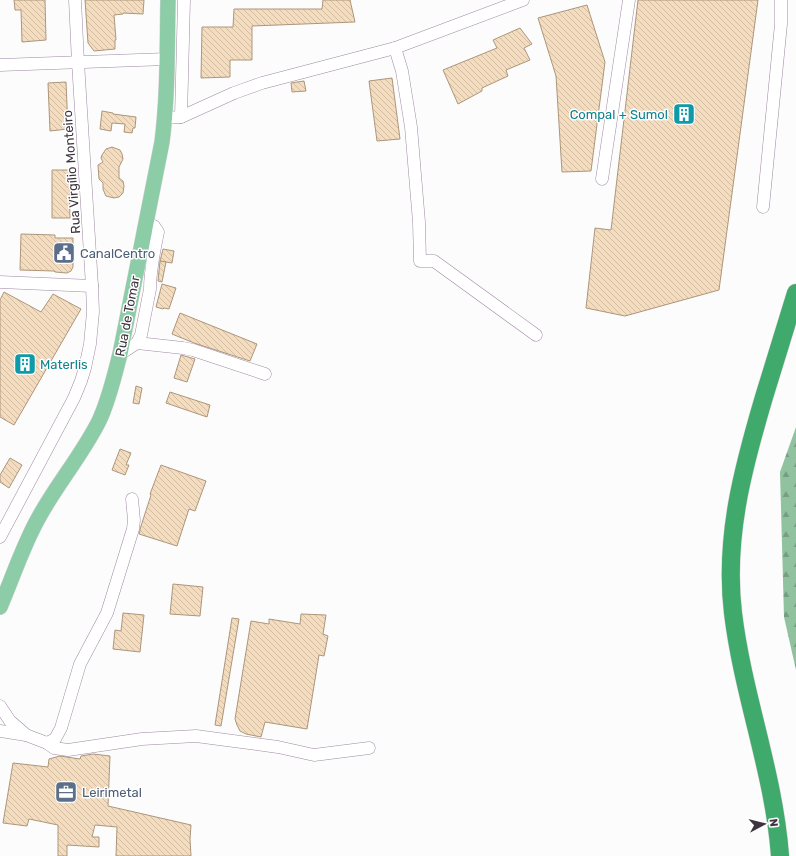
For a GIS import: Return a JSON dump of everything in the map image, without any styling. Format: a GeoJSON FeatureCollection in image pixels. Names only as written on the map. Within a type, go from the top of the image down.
{"type":"FeatureCollection","features":[{"type":"Feature","properties":{"kind":"highway"},"geometry":{"type":"LineString","coordinates":[[780,856],[773,797],[739,651],[731,592],[731,562],[733,530],[743,473],[796,293]]}},
{"type":"Feature","properties":{"kind":"highway"},"geometry":{"type":"LineString","coordinates":[[791,856],[788,822],[782,788],[749,641],[743,589],[743,569],[746,522],[752,482],[796,330]]}},
{"type":"Feature","properties":{"kind":"main road","name":"Rua de Tomar"},"geometry":{"type":"LineString","coordinates":[[0,606],[38,518],[91,435],[98,421],[115,375],[162,142],[165,118],[168,0]]}},
{"type":"Feature","properties":{"kind":"street","name":"Rua Virgílio Monteiro"},"geometry":{"type":"LineString","coordinates":[[0,537],[74,398],[85,368],[90,344],[93,312],[92,286],[75,0]]}},
{"type":"Feature","properties":{"kind":"street"},"geometry":{"type":"LineString","coordinates":[[181,117],[184,0]]}},
{"type":"Feature","properties":{"kind":"street"},"geometry":{"type":"LineString","coordinates":[[165,118],[181,117],[234,93],[262,83],[395,48],[522,0]]}},
{"type":"Feature","properties":{"kind":"street"},"geometry":{"type":"LineString","coordinates":[[602,179],[629,0]]}},
{"type":"Feature","properties":{"kind":"street"},"geometry":{"type":"LineString","coordinates":[[763,207],[781,24],[781,0]]}},
{"type":"Feature","properties":{"kind":"street"},"geometry":{"type":"LineString","coordinates":[[395,48],[402,72],[411,127],[419,222],[420,261],[434,261],[536,335]]}},
{"type":"Feature","properties":{"kind":"street"},"geometry":{"type":"LineString","coordinates":[[0,65],[167,59]]}},
{"type":"Feature","properties":{"kind":"street"},"geometry":{"type":"LineString","coordinates":[[120,354],[137,343],[141,335],[150,289],[152,263],[158,232],[154,226],[145,224]]}},
{"type":"Feature","properties":{"kind":"street"},"geometry":{"type":"LineString","coordinates":[[0,282],[92,286]]}},
{"type":"Feature","properties":{"kind":"street"},"geometry":{"type":"LineString","coordinates":[[137,343],[193,350],[266,374]]}},
{"type":"Feature","properties":{"kind":"street"},"geometry":{"type":"LineString","coordinates":[[47,743],[55,739],[61,728],[80,664],[107,613],[133,529],[134,520],[132,499]]}},
{"type":"Feature","properties":{"kind":"street"},"geometry":{"type":"LineString","coordinates":[[0,706],[10,721],[26,735]]}},
{"type":"Feature","properties":{"kind":"street"},"geometry":{"type":"LineString","coordinates":[[0,731],[26,735],[47,743],[54,748],[68,750],[142,739],[196,736],[278,746],[314,755],[369,748]]}},
{"type":"Feature","properties":{"kind":"green space"},"geometry":{"type":"Polygon","coordinates":[[[796,427],[796,670],[784,617],[780,472],[796,427]]]}},
{"type":"Feature","properties":{"kind":"building"},"geometry":{"type":"Polygon","coordinates":[[[14,0],[45,0],[46,40],[22,42],[21,10],[15,10],[14,0]]]}},
{"type":"Feature","properties":{"kind":"building"},"geometry":{"type":"Polygon","coordinates":[[[85,0],[144,0],[143,14],[123,13],[114,15],[116,40],[115,49],[94,51],[88,43],[85,0]]]}},
{"type":"Feature","properties":{"kind":"building"},"geometry":{"type":"Polygon","coordinates":[[[323,0],[350,0],[355,22],[252,26],[252,60],[230,60],[230,77],[201,78],[202,27],[233,27],[234,9],[322,9],[323,0]]]}},
{"type":"Feature","properties":{"kind":"building","name":"Compal + Sumol"},"geometry":{"type":"Polygon","coordinates":[[[638,0],[758,0],[719,290],[625,316],[586,308],[595,228],[611,230],[638,0]]]}},
{"type":"Feature","properties":{"kind":"building"},"geometry":{"type":"Polygon","coordinates":[[[587,5],[605,62],[591,171],[562,172],[556,76],[538,18],[587,5]]]}},
{"type":"Feature","properties":{"kind":"building"},"geometry":{"type":"Polygon","coordinates":[[[520,28],[532,44],[524,48],[530,60],[506,70],[508,76],[482,88],[482,91],[458,104],[443,70],[497,48],[493,40],[520,28]]]}},
{"type":"Feature","properties":{"kind":"building"},"geometry":{"type":"Polygon","coordinates":[[[392,78],[400,139],[377,141],[369,81],[392,78]]]}},
{"type":"Feature","properties":{"kind":"building"},"geometry":{"type":"Polygon","coordinates":[[[304,81],[306,91],[292,92],[291,83],[304,81]]]}},
{"type":"Feature","properties":{"kind":"building"},"geometry":{"type":"Polygon","coordinates":[[[66,82],[68,129],[50,131],[48,83],[66,82]]]}},
{"type":"Feature","properties":{"kind":"building"},"geometry":{"type":"Polygon","coordinates":[[[102,111],[136,117],[135,128],[133,128],[132,133],[124,132],[125,124],[112,123],[111,131],[100,129],[102,111]]]}},
{"type":"Feature","properties":{"kind":"building"},"geometry":{"type":"Polygon","coordinates":[[[112,147],[120,150],[123,159],[119,167],[119,178],[123,181],[123,193],[119,197],[114,198],[106,196],[105,194],[103,183],[99,179],[98,165],[103,162],[101,158],[106,149],[112,147]]]}},
{"type":"Feature","properties":{"kind":"building"},"geometry":{"type":"Polygon","coordinates":[[[52,170],[69,170],[70,218],[52,218],[52,170]]]}},
{"type":"Feature","properties":{"kind":"building","name":"CanalCentro"},"geometry":{"type":"Polygon","coordinates":[[[21,234],[55,235],[55,238],[73,238],[73,267],[71,271],[67,273],[20,270],[21,234]]]}},
{"type":"Feature","properties":{"kind":"building"},"geometry":{"type":"Polygon","coordinates":[[[163,249],[174,251],[172,263],[160,261],[163,249]]]}},
{"type":"Feature","properties":{"kind":"building"},"geometry":{"type":"Polygon","coordinates":[[[160,261],[166,262],[162,282],[158,281],[160,261]]]}},
{"type":"Feature","properties":{"kind":"building"},"geometry":{"type":"Polygon","coordinates":[[[162,284],[176,288],[169,309],[156,307],[162,284]]]}},
{"type":"Feature","properties":{"kind":"building","name":"Materlis"},"geometry":{"type":"Polygon","coordinates":[[[4,292],[41,312],[53,294],[81,309],[14,425],[0,417],[0,300],[4,292]]]}},
{"type":"Feature","properties":{"kind":"building"},"geometry":{"type":"Polygon","coordinates":[[[180,313],[257,344],[250,361],[194,343],[172,334],[180,313]]]}},
{"type":"Feature","properties":{"kind":"building"},"geometry":{"type":"Polygon","coordinates":[[[181,355],[195,359],[187,382],[174,378],[181,355]]]}},
{"type":"Feature","properties":{"kind":"building"},"geometry":{"type":"Polygon","coordinates":[[[136,386],[142,388],[139,404],[133,403],[136,386]]]}},
{"type":"Feature","properties":{"kind":"building"},"geometry":{"type":"Polygon","coordinates":[[[170,392],[210,405],[207,417],[166,403],[170,392]]]}},
{"type":"Feature","properties":{"kind":"building"},"geometry":{"type":"Polygon","coordinates":[[[120,449],[131,453],[126,465],[129,465],[125,475],[112,470],[120,449]]]}},
{"type":"Feature","properties":{"kind":"building"},"geometry":{"type":"Polygon","coordinates":[[[10,458],[22,465],[9,488],[0,482],[0,475],[10,458]]]}},
{"type":"Feature","properties":{"kind":"building"},"geometry":{"type":"Polygon","coordinates":[[[161,465],[206,481],[195,511],[189,509],[177,546],[139,534],[151,495],[150,494],[161,465]]]}},
{"type":"Feature","properties":{"kind":"building"},"geometry":{"type":"Polygon","coordinates":[[[173,584],[203,587],[200,616],[170,614],[173,584]]]}},
{"type":"Feature","properties":{"kind":"building"},"geometry":{"type":"Polygon","coordinates":[[[123,613],[144,615],[140,652],[113,649],[115,630],[121,631],[123,613]]]}},
{"type":"Feature","properties":{"kind":"building"},"geometry":{"type":"Polygon","coordinates":[[[301,614],[326,615],[323,634],[328,636],[324,656],[319,655],[307,729],[265,722],[261,737],[246,734],[240,731],[235,719],[251,621],[269,624],[269,619],[300,624],[301,614]]]}},
{"type":"Feature","properties":{"kind":"building"},"geometry":{"type":"Polygon","coordinates":[[[232,618],[239,619],[221,726],[215,725],[232,618]]]}},
{"type":"Feature","properties":{"kind":"building"},"geometry":{"type":"Polygon","coordinates":[[[93,754],[110,756],[108,806],[191,825],[191,856],[116,856],[117,827],[95,825],[92,837],[99,837],[99,847],[67,845],[67,856],[58,856],[58,825],[29,819],[27,826],[3,823],[13,763],[48,767],[49,759],[60,756],[80,759],[81,756],[93,754]]]}},
{"type":"Feature","properties":{"kind":"place","name":"Compal + Sumol"},"geometry":{"type":"Point","coordinates":[684,114]}},
{"type":"Feature","properties":{"kind":"place","name":"CanalCentro"},"geometry":{"type":"Point","coordinates":[64,253]}},
{"type":"Feature","properties":{"kind":"place","name":"Materlis"},"geometry":{"type":"Point","coordinates":[25,364]}},
{"type":"Feature","properties":{"kind":"place","name":"Leirimetal"},"geometry":{"type":"Point","coordinates":[66,792]}}]}
